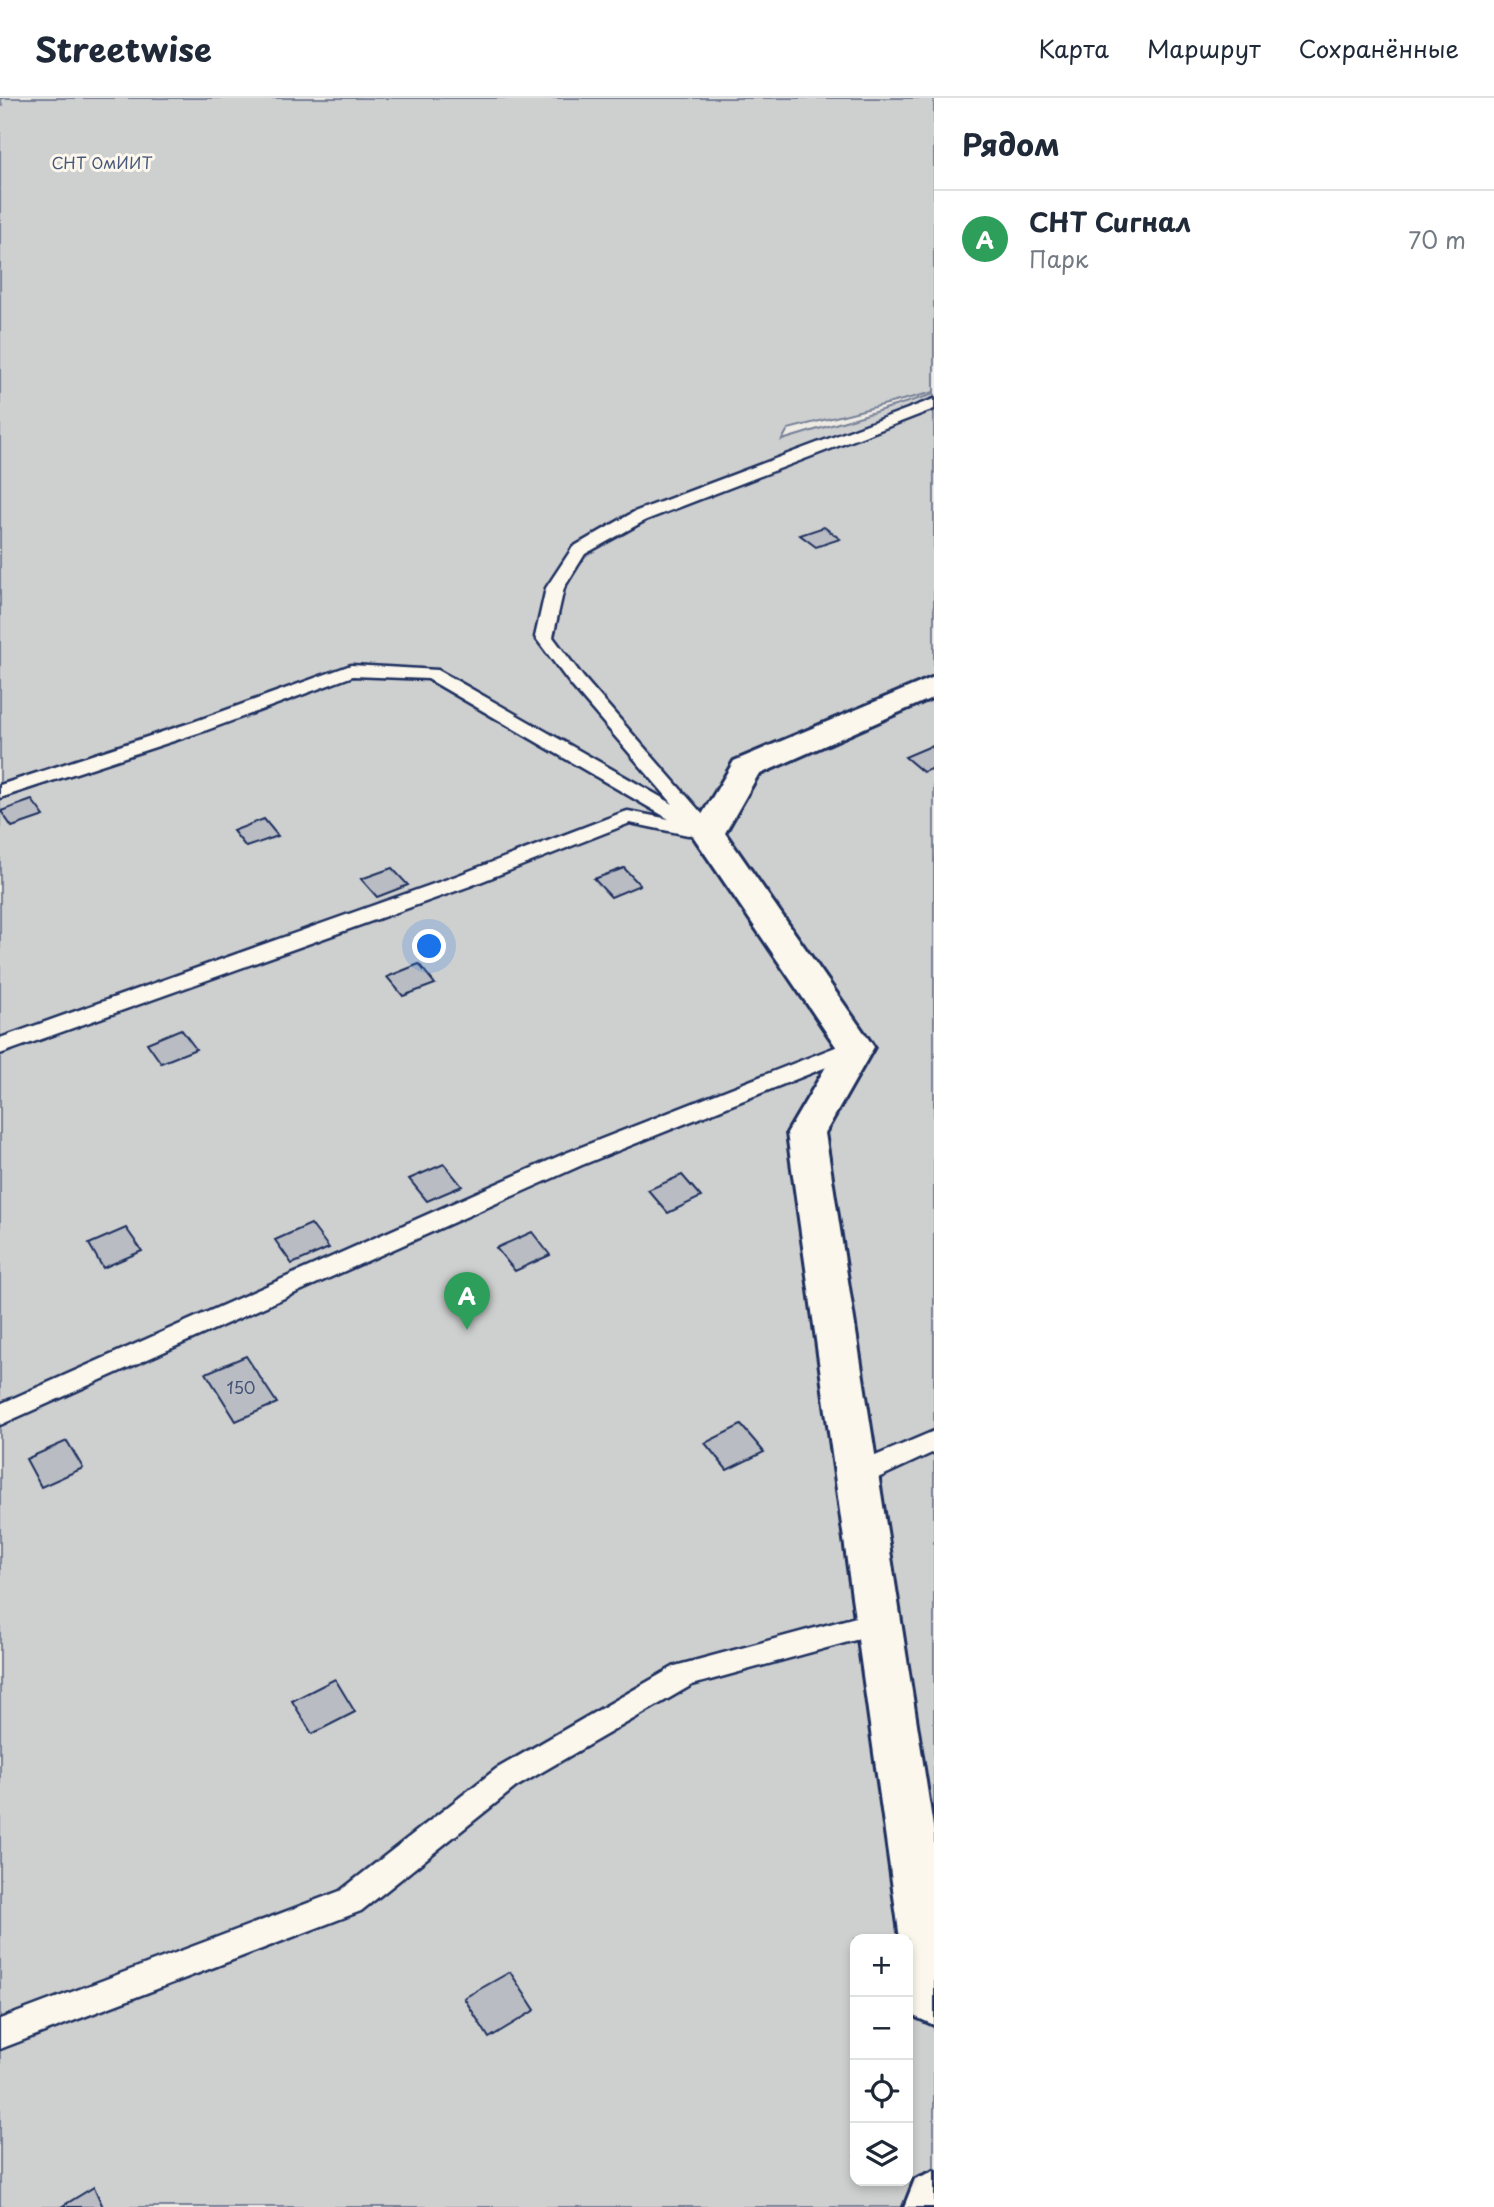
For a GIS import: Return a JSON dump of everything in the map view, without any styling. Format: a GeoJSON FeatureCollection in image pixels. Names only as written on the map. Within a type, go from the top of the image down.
{"type":"FeatureCollection","features":[{"type":"Feature","properties":{"kind":"street"},"geometry":{"type":"LineString","coordinates":[[934,686],[745,768],[708,833],[856,1047],[806,1133],[934,1999]]}},
{"type":"Feature","properties":{"kind":"street"},"geometry":{"type":"LineString","coordinates":[[932,2207],[934,2198]]}},
{"type":"Feature","properties":{"kind":"lane"},"geometry":{"type":"LineString","coordinates":[[708,833],[577,681],[544,637],[555,588],[579,551],[640,516],[934,404]]}},
{"type":"Feature","properties":{"kind":"lane"},"geometry":{"type":"LineString","coordinates":[[0,792],[200,726],[351,670],[432,674],[708,833]]}},
{"type":"Feature","properties":{"kind":"lane"},"geometry":{"type":"LineString","coordinates":[[0,1046],[463,881],[628,817],[708,833]]}},
{"type":"Feature","properties":{"kind":"lane"},"geometry":{"type":"LineString","coordinates":[[0,1415],[574,1159],[856,1047]]}},
{"type":"Feature","properties":{"kind":"lane"},"geometry":{"type":"LineString","coordinates":[[856,1476],[934,1441]]}},
{"type":"Feature","properties":{"kind":"lane"},"geometry":{"type":"LineString","coordinates":[[0,2034],[350,1901],[506,1778],[685,1675],[878,1623]]}},
{"type":"Feature","properties":{"kind":"green space","name":"СНТ ОмИИТ"},"geometry":{"type":"Polygon","coordinates":[[[0,98],[934,98],[934,392],[788,429],[782,440],[934,394],[934,2207],[0,2207],[0,98]]]}},
{"type":"Feature","properties":{"kind":"building"},"geometry":{"type":"Polygon","coordinates":[[[824,527],[840,539],[816,547],[800,535],[824,527]]]}},
{"type":"Feature","properties":{"kind":"building"},"geometry":{"type":"Polygon","coordinates":[[[931,746],[934,749],[934,768],[923,772],[905,757],[931,746]]]}},
{"type":"Feature","properties":{"kind":"building"},"geometry":{"type":"Polygon","coordinates":[[[32,800],[44,816],[12,827],[1,811],[32,800]]]}},
{"type":"Feature","properties":{"kind":"building"},"geometry":{"type":"Polygon","coordinates":[[[264,819],[278,836],[246,847],[233,831],[264,819]]]}},
{"type":"Feature","properties":{"kind":"building"},"geometry":{"type":"Polygon","coordinates":[[[392,868],[408,885],[377,897],[361,879],[392,868]]]}},
{"type":"Feature","properties":{"kind":"building"},"geometry":{"type":"Polygon","coordinates":[[[624,868],[640,885],[611,897],[594,879],[624,868]]]}},
{"type":"Feature","properties":{"kind":"building"},"geometry":{"type":"Polygon","coordinates":[[[419,964],[435,984],[403,996],[387,977],[419,964]]]}},
{"type":"Feature","properties":{"kind":"building"},"geometry":{"type":"Polygon","coordinates":[[[181,1029],[196,1049],[161,1063],[147,1043],[181,1029]]]}},
{"type":"Feature","properties":{"kind":"building"},"geometry":{"type":"Polygon","coordinates":[[[444,1164],[462,1186],[427,1201],[409,1179],[444,1164]]]}},
{"type":"Feature","properties":{"kind":"building"},"geometry":{"type":"Polygon","coordinates":[[[682,1175],[701,1197],[668,1213],[648,1190],[682,1175]]]}},
{"type":"Feature","properties":{"kind":"building"},"geometry":{"type":"Polygon","coordinates":[[[311,1224],[329,1248],[292,1264],[275,1240],[311,1224]]]}},
{"type":"Feature","properties":{"kind":"building"},"geometry":{"type":"Polygon","coordinates":[[[126,1228],[142,1251],[103,1268],[89,1244],[126,1228]]]}},
{"type":"Feature","properties":{"kind":"building"},"geometry":{"type":"Polygon","coordinates":[[[532,1232],[550,1255],[515,1271],[496,1248],[532,1232]]]}},
{"type":"Feature","properties":{"kind":"building"},"geometry":{"type":"Polygon","coordinates":[[[246,1356],[277,1403],[236,1421],[206,1373],[246,1356]]]}},
{"type":"Feature","properties":{"kind":"building"},"geometry":{"type":"Polygon","coordinates":[[[741,1425],[764,1452],[727,1470],[705,1443],[741,1425]]]}},
{"type":"Feature","properties":{"kind":"building"},"geometry":{"type":"Polygon","coordinates":[[[67,1441],[83,1468],[41,1487],[26,1459],[67,1441]]]}},
{"type":"Feature","properties":{"kind":"building"},"geometry":{"type":"Polygon","coordinates":[[[335,1679],[355,1712],[312,1734],[292,1701],[335,1679]]]}},
{"type":"Feature","properties":{"kind":"building"},"geometry":{"type":"Polygon","coordinates":[[[510,1972],[535,2010],[489,2038],[464,1998],[510,1972]]]}},
{"type":"Feature","properties":{"kind":"building"},"geometry":{"type":"Polygon","coordinates":[[[94,2187],[103,2207],[61,2207],[94,2187]]]}},
{"type":"Feature","properties":{"kind":"place","name":"СНТ Сигнал"},"geometry":{"type":"Point","coordinates":[467,1330]}}]}
